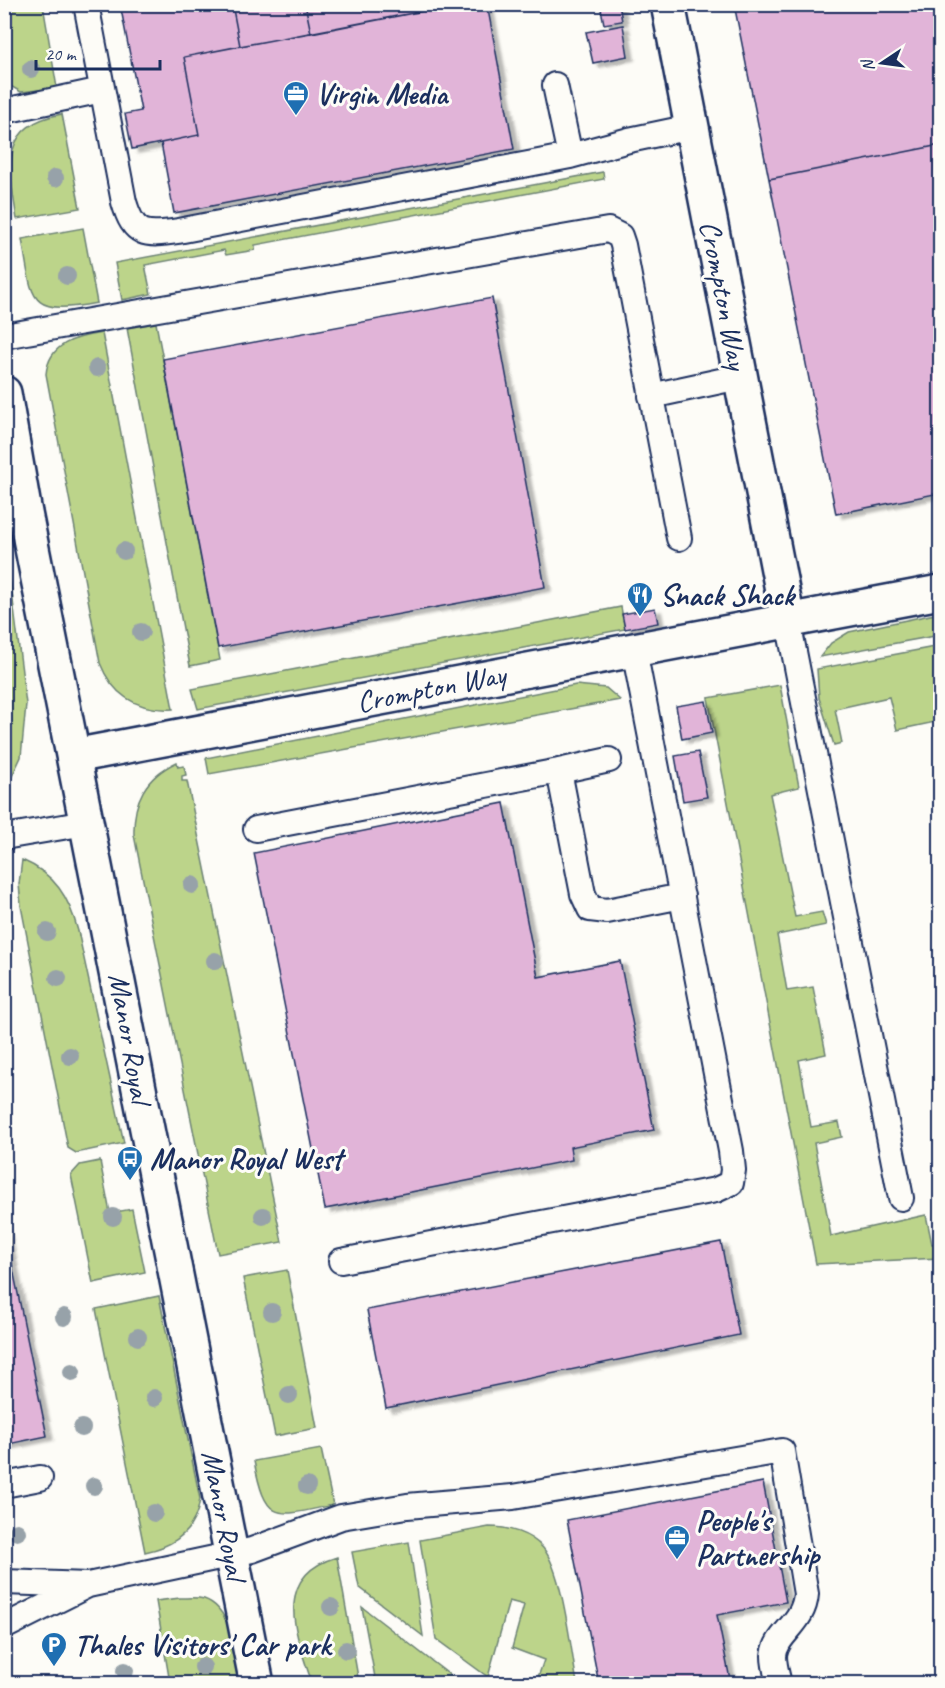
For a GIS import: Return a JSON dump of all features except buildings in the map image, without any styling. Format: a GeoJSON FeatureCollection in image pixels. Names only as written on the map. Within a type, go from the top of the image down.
{"type":"FeatureCollection","features":[{"type":"Feature","properties":{"kind":"street","name":"Crompton Way"},"geometry":{"type":"LineString","coordinates":[[668,4],[788,621]]}},
{"type":"Feature","properties":{"kind":"street","name":"Manor Royal"},"geometry":{"type":"LineString","coordinates":[[4,393],[86,823],[257,1683]]}},
{"type":"Feature","properties":{"kind":"street","name":"Crompton Way"},"geometry":{"type":"LineString","coordinates":[[74,756],[940,592]]}},
{"type":"Feature","properties":{"kind":"lane"},"geometry":{"type":"LineString","coordinates":[[86,4],[127,213],[132,224],[147,234],[189,229],[570,156],[629,140],[691,128]]}},
{"type":"Feature","properties":{"kind":"lane"},"geometry":{"type":"LineString","coordinates":[[555,85],[570,156]]}},
{"type":"Feature","properties":{"kind":"lane"},"geometry":{"type":"LineString","coordinates":[[4,111],[102,90]]}},
{"type":"Feature","properties":{"kind":"lane"},"geometry":{"type":"LineString","coordinates":[[4,336],[608,230],[620,236],[623,244],[679,538]]}},
{"type":"Feature","properties":{"kind":"lane"},"geometry":{"type":"LineString","coordinates":[[651,396],[739,377]]}},
{"type":"Feature","properties":{"kind":"lane"},"geometry":{"type":"LineString","coordinates":[[788,621],[901,1198]]}},
{"type":"Feature","properties":{"kind":"lane"},"geometry":{"type":"LineString","coordinates":[[341,1261],[728,1186],[733,1177],[733,1162],[634,650]]}},
{"type":"Feature","properties":{"kind":"lane"},"geometry":{"type":"LineString","coordinates":[[256,829],[609,760]]}},
{"type":"Feature","properties":{"kind":"lane"},"geometry":{"type":"LineString","coordinates":[[559,771],[583,894],[590,909],[607,911],[682,896]]}},
{"type":"Feature","properties":{"kind":"lane"},"geometry":{"type":"LineString","coordinates":[[4,837],[86,823]]}},
{"type":"Feature","properties":{"kind":"lane"},"geometry":{"type":"LineString","coordinates":[[4,1582],[88,1585],[270,1545],[341,1517],[407,1506],[513,1497],[782,1451],[806,1594],[800,1617],[776,1647],[774,1662],[779,1683]]}},
{"type":"Feature","properties":{"kind":"lane"},"geometry":{"type":"LineString","coordinates":[[4,1485],[40,1478]]}},
{"type":"Feature","properties":{"kind":"lane"},"geometry":{"type":"LineString","coordinates":[[4,1627],[88,1585]]}},
{"type":"Feature","properties":{"kind":"green space"},"geometry":{"type":"Polygon","coordinates":[[[4,5],[43,5],[57,88],[21,92],[5,83],[4,5]]]}},
{"type":"Feature","properties":{"kind":"green space"},"geometry":{"type":"Polygon","coordinates":[[[62,114],[80,208],[17,219],[11,165],[13,150],[18,138],[28,127],[42,119],[62,114]]]}},
{"type":"Feature","properties":{"kind":"green space"},"geometry":{"type":"Polygon","coordinates":[[[603,172],[604,179],[255,245],[255,250],[226,255],[224,250],[145,265],[151,294],[122,300],[115,263],[603,172]]]}},
{"type":"Feature","properties":{"kind":"green space"},"geometry":{"type":"Polygon","coordinates":[[[83,228],[97,303],[74,307],[45,305],[37,299],[32,290],[22,239],[83,228]]]}},
{"type":"Feature","properties":{"kind":"green space"},"geometry":{"type":"Polygon","coordinates":[[[156,323],[220,660],[190,666],[127,328],[156,323]]]}},
{"type":"Feature","properties":{"kind":"green space"},"geometry":{"type":"Polygon","coordinates":[[[102,333],[173,709],[148,707],[128,699],[119,693],[105,675],[100,663],[46,374],[52,355],[58,348],[65,343],[102,333]]]}},
{"type":"Feature","properties":{"kind":"green space"},"geometry":{"type":"Polygon","coordinates":[[[4,529],[26,704],[21,757],[6,789],[4,529]]]}},
{"type":"Feature","properties":{"kind":"green space"},"geometry":{"type":"Polygon","coordinates":[[[621,607],[625,629],[198,709],[192,689],[621,607]]]}},
{"type":"Feature","properties":{"kind":"green space"},"geometry":{"type":"Polygon","coordinates":[[[940,613],[940,635],[820,657],[831,643],[849,632],[940,613]]]}},
{"type":"Feature","properties":{"kind":"green space"},"geometry":{"type":"Polygon","coordinates":[[[940,646],[940,721],[897,730],[889,697],[835,709],[842,743],[834,745],[819,698],[817,669],[940,646]]]}},
{"type":"Feature","properties":{"kind":"green space"},"geometry":{"type":"Polygon","coordinates":[[[576,685],[606,688],[620,700],[209,774],[206,758],[576,685]]]}},
{"type":"Feature","properties":{"kind":"green space"},"geometry":{"type":"Polygon","coordinates":[[[780,685],[799,787],[770,794],[795,917],[822,912],[826,925],[777,935],[787,991],[813,987],[826,1054],[799,1060],[811,1127],[839,1122],[842,1137],[814,1143],[831,1236],[926,1215],[932,1244],[940,1243],[940,1258],[816,1264],[708,698],[780,685]]]}},
{"type":"Feature","properties":{"kind":"green space"},"geometry":{"type":"Polygon","coordinates":[[[177,762],[178,767],[184,766],[186,775],[182,776],[182,781],[187,781],[282,1242],[218,1254],[134,835],[136,811],[143,791],[157,775],[177,762]]]}},
{"type":"Feature","properties":{"kind":"green space"},"geometry":{"type":"Polygon","coordinates":[[[22,860],[52,880],[65,897],[74,919],[124,1143],[76,1153],[68,1148],[21,906],[19,884],[22,860]]]}},
{"type":"Feature","properties":{"kind":"green space"},"geometry":{"type":"Polygon","coordinates":[[[100,1161],[110,1213],[132,1209],[145,1272],[93,1283],[71,1175],[80,1165],[100,1161]]]}},
{"type":"Feature","properties":{"kind":"green space"},"geometry":{"type":"Polygon","coordinates":[[[287,1270],[317,1428],[275,1436],[243,1278],[287,1270]]]}},
{"type":"Feature","properties":{"kind":"green space"},"geometry":{"type":"Polygon","coordinates":[[[159,1296],[200,1499],[194,1520],[182,1535],[166,1546],[145,1552],[96,1309],[159,1296]]]}},
{"type":"Feature","properties":{"kind":"green space"},"geometry":{"type":"Polygon","coordinates":[[[321,1449],[333,1505],[286,1513],[269,1506],[263,1496],[254,1461],[321,1449]]]}},
{"type":"Feature","properties":{"kind":"green space"},"geometry":{"type":"Polygon","coordinates":[[[489,1527],[504,1528],[532,1538],[543,1548],[550,1559],[561,1593],[577,1683],[536,1683],[544,1660],[512,1648],[524,1605],[509,1601],[488,1677],[436,1639],[420,1540],[489,1527]]]}},
{"type":"Feature","properties":{"kind":"green space"},"geometry":{"type":"Polygon","coordinates":[[[409,1542],[423,1636],[359,1587],[352,1552],[409,1542]]]}},
{"type":"Feature","properties":{"kind":"green space"},"geometry":{"type":"Polygon","coordinates":[[[337,1557],[359,1683],[312,1683],[295,1627],[296,1593],[303,1578],[316,1566],[337,1557]]]}},
{"type":"Feature","properties":{"kind":"green space"},"geometry":{"type":"Polygon","coordinates":[[[180,1598],[204,1599],[214,1604],[222,1613],[231,1635],[240,1683],[170,1683],[156,1601],[180,1598]]]}},
{"type":"Feature","properties":{"kind":"green space"},"geometry":{"type":"Polygon","coordinates":[[[362,1607],[460,1683],[376,1683],[362,1607]]]}},
{"type":"Feature","properties":{"kind":"place","name":"Virgin Media"},"geometry":{"type":"Point","coordinates":[296,117]}},
{"type":"Feature","properties":{"kind":"place","name":"Snack Shack"},"geometry":{"type":"Point","coordinates":[640,618]}},
{"type":"Feature","properties":{"kind":"place","name":"Manor Royal West"},"geometry":{"type":"Point","coordinates":[130,1182]}},
{"type":"Feature","properties":{"kind":"place","name":"People's Partnership"},"geometry":{"type":"Point","coordinates":[677,1561]}},
{"type":"Feature","properties":{"kind":"place","name":"Thales Visitors' Car park"},"geometry":{"type":"Point","coordinates":[54,1668]}}]}
